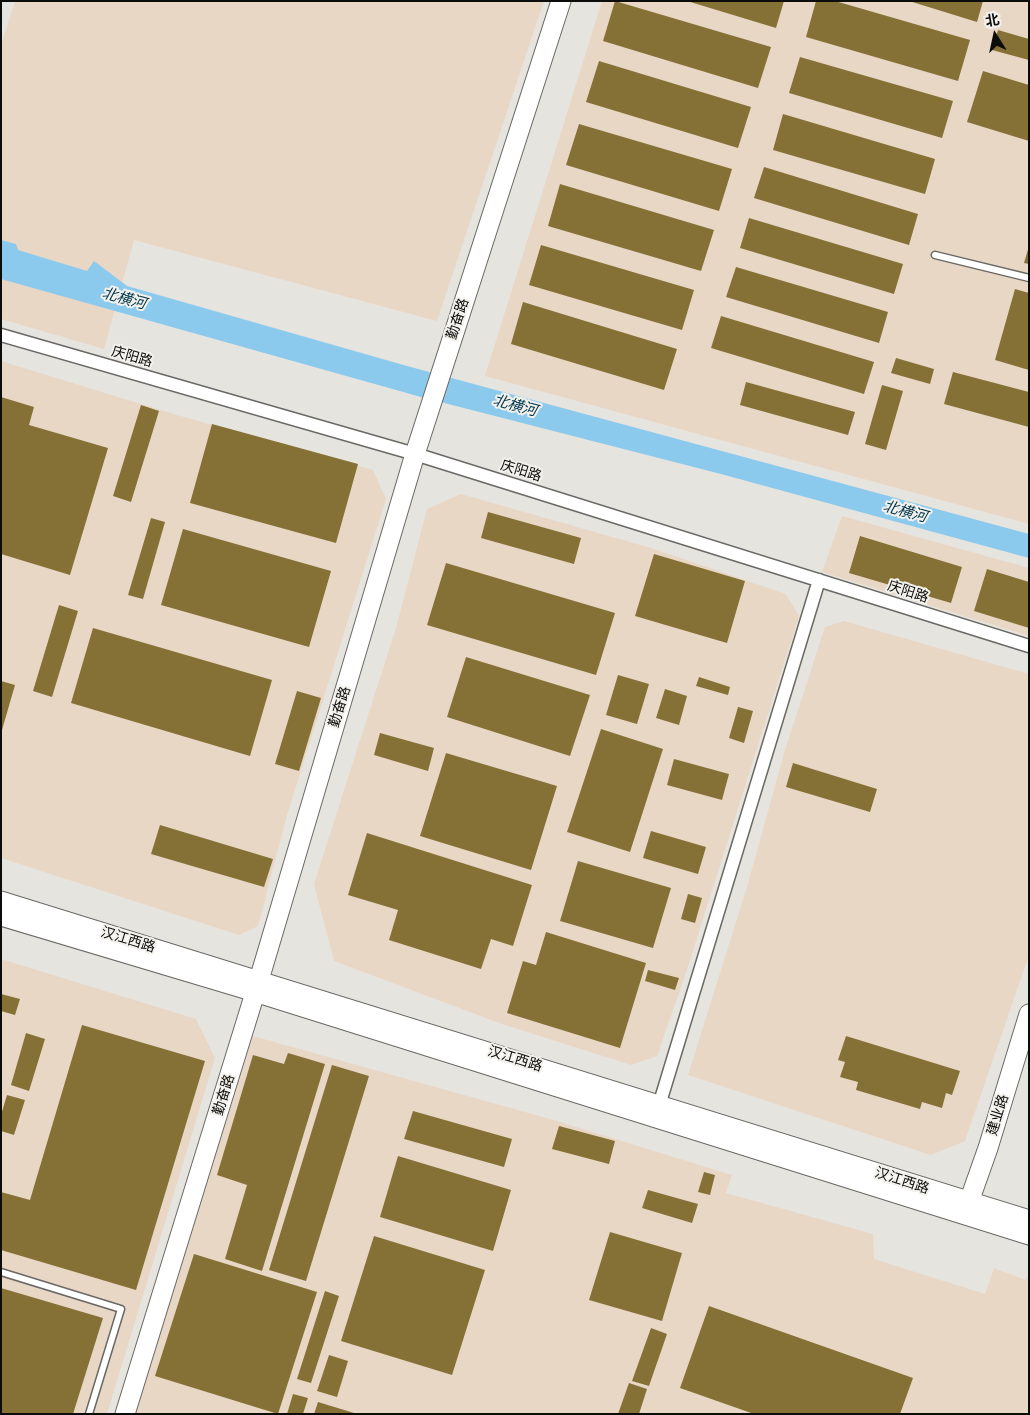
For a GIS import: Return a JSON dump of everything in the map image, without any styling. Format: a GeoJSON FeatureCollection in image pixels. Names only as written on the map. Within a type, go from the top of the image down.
{"type":"FeatureCollection","features":[{"type":"Feature","properties":{"kind":"street","name":"勤奋路"},"geometry":{"type":"LineString","coordinates":[[125,1414],[257,986],[428,411],[561,1]]}},
{"type":"Feature","properties":{"kind":"street","name":"庆阳路"},"geometry":{"type":"LineString","coordinates":[[1,335],[415,454],[1029,646]]}},
{"type":"Feature","properties":{"kind":"street"},"geometry":{"type":"LineString","coordinates":[[658,1110],[819,580]]}},
{"type":"Feature","properties":{"kind":"street","name":"汉江西路"},"geometry":{"type":"LineString","coordinates":[[1,901],[257,986],[967,1208],[1029,1235]]}},
{"type":"Feature","properties":{"kind":"street","name":"汉江西路"},"geometry":{"type":"LineString","coordinates":[[1,916],[257,986]]}},
{"type":"Feature","properties":{"kind":"street","name":"建业路"},"geometry":{"type":"LineString","coordinates":[[967,1208],[988,1148],[1029,1014]]}},
{"type":"Feature","properties":{"kind":"street","name":"汉江西路"},"geometry":{"type":"LineString","coordinates":[[967,1208],[1029,1220]]}},
{"type":"Feature","properties":{"kind":"lane"},"geometry":{"type":"LineString","coordinates":[[935,254],[1029,278]]}},
{"type":"Feature","properties":{"kind":"lane"},"geometry":{"type":"LineString","coordinates":[[1,1272],[121,1309],[89,1414]]}},
{"type":"Feature","properties":{"kind":"shaded area"},"geometry":{"type":"Polygon","coordinates":[[[15,1],[544,1],[437,321],[134,240],[104,349],[1,319],[1,45],[15,1]]]}},
{"type":"Feature","properties":{"kind":"shaded area"},"geometry":{"type":"Polygon","coordinates":[[[602,1],[1029,1],[1029,524],[485,376],[602,1]]]}},
{"type":"Feature","properties":{"kind":"shaded area"},"geometry":{"type":"Polygon","coordinates":[[[1,361],[170,413],[373,470],[386,499],[287,815],[258,926],[239,935],[1,858],[1,361]]]}},
{"type":"Feature","properties":{"kind":"shaded area"},"geometry":{"type":"Polygon","coordinates":[[[461,494],[651,548],[786,594],[799,616],[685,976],[657,1056],[631,1065],[499,1023],[334,961],[314,884],[396,628],[427,509],[461,494]]]}},
{"type":"Feature","properties":{"kind":"shaded area"},"geometry":{"type":"Polygon","coordinates":[[[842,516],[1029,568],[1029,636],[822,572],[842,516]]]}},
{"type":"Feature","properties":{"kind":"shaded area"},"geometry":{"type":"Polygon","coordinates":[[[844,621],[1029,674],[1029,955],[965,1141],[931,1155],[688,1075],[747,887],[785,750],[825,627],[844,621]]]}},
{"type":"Feature","properties":{"kind":"shaded area"},"geometry":{"type":"Polygon","coordinates":[[[1,959],[196,1019],[215,1058],[107,1414],[1,1414],[1,959]]]}},
{"type":"Feature","properties":{"kind":"shaded area"},"geometry":{"type":"Polygon","coordinates":[[[253,1036],[557,1121],[732,1175],[726,1193],[873,1234],[874,1259],[985,1294],[994,1268],[1026,1280],[1029,1274],[1029,1414],[135,1414],[253,1036]]]}},
{"type":"Feature","properties":{"kind":"water","name":"北横河"},"geometry":{"type":"Polygon","coordinates":[[[1,240],[16,244],[18,250],[87,271],[94,261],[127,286],[407,366],[1029,534],[1029,558],[721,474],[421,397],[1,279],[1,240]]]}},
{"type":"Feature","properties":{"kind":"building"},"geometry":{"type":"Polygon","coordinates":[[[615,1],[771,47],[758,88],[603,41],[615,1]]]}},
{"type":"Feature","properties":{"kind":"building"},"geometry":{"type":"Polygon","coordinates":[[[687,1],[784,1],[776,28],[687,1]]]}},
{"type":"Feature","properties":{"kind":"building"},"geometry":{"type":"Polygon","coordinates":[[[816,1],[835,1],[970,40],[958,81],[806,37],[816,1]]]}},
{"type":"Feature","properties":{"kind":"building"},"geometry":{"type":"Polygon","coordinates":[[[909,1],[983,1],[977,22],[909,1]]]}},
{"type":"Feature","properties":{"kind":"building"},"geometry":{"type":"Polygon","coordinates":[[[998,30],[1029,39],[1029,60],[992,50],[998,30]]]}},
{"type":"Feature","properties":{"kind":"building"},"geometry":{"type":"Polygon","coordinates":[[[800,57],[953,101],[942,138],[789,93],[800,57]]]}},
{"type":"Feature","properties":{"kind":"building"},"geometry":{"type":"Polygon","coordinates":[[[599,61],[751,107],[738,148],[586,102],[599,61]]]}},
{"type":"Feature","properties":{"kind":"building"},"geometry":{"type":"Polygon","coordinates":[[[983,71],[1029,85],[1029,141],[967,122],[983,71]]]}},
{"type":"Feature","properties":{"kind":"building"},"geometry":{"type":"Polygon","coordinates":[[[783,114],[935,159],[925,194],[773,150],[783,114]]]}},
{"type":"Feature","properties":{"kind":"building"},"geometry":{"type":"Polygon","coordinates":[[[579,124],[732,169],[719,211],[566,165],[579,124]]]}},
{"type":"Feature","properties":{"kind":"building"},"geometry":{"type":"Polygon","coordinates":[[[764,167],[918,214],[909,245],[754,198],[764,167]]]}},
{"type":"Feature","properties":{"kind":"building"},"geometry":{"type":"Polygon","coordinates":[[[560,184],[714,230],[701,271],[548,226],[560,184]]]}},
{"type":"Feature","properties":{"kind":"building"},"geometry":{"type":"Polygon","coordinates":[[[749,218],[903,264],[894,294],[740,248],[749,218]]]}},
{"type":"Feature","properties":{"kind":"building"},"geometry":{"type":"Polygon","coordinates":[[[541,245],[694,290],[682,330],[529,285],[541,245]]]}},
{"type":"Feature","properties":{"kind":"building"},"geometry":{"type":"Polygon","coordinates":[[[1029,246],[1029,264],[1024,263],[1029,246]]]}},
{"type":"Feature","properties":{"kind":"building"},"geometry":{"type":"Polygon","coordinates":[[[736,267],[888,312],[879,343],[726,297],[736,267]]]}},
{"type":"Feature","properties":{"kind":"building"},"geometry":{"type":"Polygon","coordinates":[[[1015,289],[1029,293],[1029,370],[995,360],[1015,289]]]}},
{"type":"Feature","properties":{"kind":"building"},"geometry":{"type":"Polygon","coordinates":[[[523,302],[677,349],[664,390],[511,344],[523,302]]]}},
{"type":"Feature","properties":{"kind":"building"},"geometry":{"type":"Polygon","coordinates":[[[721,316],[874,362],[864,394],[711,348],[721,316]]]}},
{"type":"Feature","properties":{"kind":"building"},"geometry":{"type":"Polygon","coordinates":[[[896,358],[934,369],[930,384],[891,373],[896,358]]]}},
{"type":"Feature","properties":{"kind":"building"},"geometry":{"type":"Polygon","coordinates":[[[953,372],[1029,392],[1029,427],[944,404],[953,372]]]}},
{"type":"Feature","properties":{"kind":"building"},"geometry":{"type":"Polygon","coordinates":[[[746,382],[855,412],[848,435],[740,405],[746,382]]]}},
{"type":"Feature","properties":{"kind":"building"},"geometry":{"type":"Polygon","coordinates":[[[882,385],[903,391],[886,450],[865,444],[882,385]]]}},
{"type":"Feature","properties":{"kind":"building"},"geometry":{"type":"Polygon","coordinates":[[[1,397],[34,407],[29,425],[108,448],[70,575],[1,554],[1,397]]]}},
{"type":"Feature","properties":{"kind":"building"},"geometry":{"type":"Polygon","coordinates":[[[141,405],[159,411],[131,502],[113,496],[141,405]]]}},
{"type":"Feature","properties":{"kind":"building"},"geometry":{"type":"Polygon","coordinates":[[[212,424],[358,464],[336,543],[190,503],[212,424]]]}},
{"type":"Feature","properties":{"kind":"building"},"geometry":{"type":"Polygon","coordinates":[[[488,512],[581,538],[574,564],[481,538],[488,512]]]}},
{"type":"Feature","properties":{"kind":"building"},"geometry":{"type":"Polygon","coordinates":[[[151,518],[165,522],[143,599],[128,595],[151,518]]]}},
{"type":"Feature","properties":{"kind":"building"},"geometry":{"type":"Polygon","coordinates":[[[183,529],[331,571],[309,647],[161,605],[183,529]]]}},
{"type":"Feature","properties":{"kind":"building"},"geometry":{"type":"Polygon","coordinates":[[[860,536],[962,567],[951,603],[849,573],[860,536]]]}},
{"type":"Feature","properties":{"kind":"building"},"geometry":{"type":"Polygon","coordinates":[[[654,554],[745,581],[727,643],[635,616],[654,554]]]}},
{"type":"Feature","properties":{"kind":"building"},"geometry":{"type":"Polygon","coordinates":[[[446,563],[615,613],[596,675],[427,625],[446,563]]]}},
{"type":"Feature","properties":{"kind":"building"},"geometry":{"type":"Polygon","coordinates":[[[987,569],[1029,582],[1029,628],[974,611],[987,569]]]}},
{"type":"Feature","properties":{"kind":"building"},"geometry":{"type":"Polygon","coordinates":[[[59,605],[78,611],[52,697],[33,691],[59,605]]]}},
{"type":"Feature","properties":{"kind":"building"},"geometry":{"type":"Polygon","coordinates":[[[93,628],[272,680],[250,756],[71,703],[93,628]]]}},
{"type":"Feature","properties":{"kind":"building"},"geometry":{"type":"Polygon","coordinates":[[[466,657],[590,695],[570,756],[447,717],[466,657]]]}},
{"type":"Feature","properties":{"kind":"building"},"geometry":{"type":"Polygon","coordinates":[[[618,675],[649,684],[637,724],[606,715],[618,675]]]}},
{"type":"Feature","properties":{"kind":"building"},"geometry":{"type":"Polygon","coordinates":[[[699,677],[730,687],[728,695],[696,686],[699,677]]]}},
{"type":"Feature","properties":{"kind":"building"},"geometry":{"type":"Polygon","coordinates":[[[1,681],[15,685],[2,730],[1,730],[1,681]]]}},
{"type":"Feature","properties":{"kind":"building"},"geometry":{"type":"Polygon","coordinates":[[[665,689],[687,696],[679,725],[656,718],[665,689]]]}},
{"type":"Feature","properties":{"kind":"building"},"geometry":{"type":"Polygon","coordinates":[[[297,691],[321,698],[299,771],[275,764],[297,691]]]}},
{"type":"Feature","properties":{"kind":"building"},"geometry":{"type":"Polygon","coordinates":[[[738,707],[753,711],[744,743],[729,738],[738,707]]]}},
{"type":"Feature","properties":{"kind":"building"},"geometry":{"type":"Polygon","coordinates":[[[601,729],[663,749],[630,852],[567,832],[601,729]]]}},
{"type":"Feature","properties":{"kind":"building"},"geometry":{"type":"Polygon","coordinates":[[[380,733],[434,748],[428,771],[374,755],[380,733]]]}},
{"type":"Feature","properties":{"kind":"building"},"geometry":{"type":"Polygon","coordinates":[[[446,753],[557,786],[531,870],[420,836],[446,753]]]}},
{"type":"Feature","properties":{"kind":"building"},"geometry":{"type":"Polygon","coordinates":[[[674,759],[729,774],[722,800],[667,785],[674,759]]]}},
{"type":"Feature","properties":{"kind":"building"},"geometry":{"type":"Polygon","coordinates":[[[793,763],[877,789],[870,812],[786,787],[793,763]]]}},
{"type":"Feature","properties":{"kind":"building"},"geometry":{"type":"Polygon","coordinates":[[[160,825],[273,859],[264,887],[151,854],[160,825]]]}},
{"type":"Feature","properties":{"kind":"building"},"geometry":{"type":"Polygon","coordinates":[[[651,831],[706,847],[698,874],[643,858],[651,831]]]}},
{"type":"Feature","properties":{"kind":"building"},"geometry":{"type":"Polygon","coordinates":[[[367,833],[532,885],[513,946],[491,939],[481,969],[389,940],[398,910],[348,895],[367,833]]]}},
{"type":"Feature","properties":{"kind":"building"},"geometry":{"type":"Polygon","coordinates":[[[578,861],[671,888],[653,948],[560,921],[578,861]]]}},
{"type":"Feature","properties":{"kind":"building"},"geometry":{"type":"Polygon","coordinates":[[[688,894],[702,898],[695,923],[681,919],[688,894]]]}},
{"type":"Feature","properties":{"kind":"building"},"geometry":{"type":"Polygon","coordinates":[[[546,932],[646,963],[620,1048],[507,1013],[523,961],[536,965],[546,932]]]}},
{"type":"Feature","properties":{"kind":"building"},"geometry":{"type":"Polygon","coordinates":[[[648,970],[679,978],[675,990],[645,981],[648,970]]]}},
{"type":"Feature","properties":{"kind":"building"},"geometry":{"type":"Polygon","coordinates":[[[1,994],[20,999],[15,1015],[1,1011],[1,994]]]}},
{"type":"Feature","properties":{"kind":"building"},"geometry":{"type":"Polygon","coordinates":[[[82,1025],[205,1061],[136,1290],[1,1250],[1,1192],[30,1200],[82,1025]]]}},
{"type":"Feature","properties":{"kind":"building"},"geometry":{"type":"Polygon","coordinates":[[[26,1033],[45,1039],[29,1091],[11,1085],[26,1033]]]}},
{"type":"Feature","properties":{"kind":"building"},"geometry":{"type":"Polygon","coordinates":[[[846,1036],[960,1071],[952,1095],[946,1093],[942,1108],[922,1102],[920,1109],[856,1090],[858,1082],[840,1077],[845,1062],[838,1060],[846,1036]]]}},
{"type":"Feature","properties":{"kind":"building"},"geometry":{"type":"Polygon","coordinates":[[[288,1053],[325,1064],[262,1271],[225,1259],[247,1185],[217,1175],[253,1055],[284,1064],[288,1053]]]}},
{"type":"Feature","properties":{"kind":"building"},"geometry":{"type":"Polygon","coordinates":[[[332,1065],[369,1076],[306,1281],[269,1270],[332,1065]]]}},
{"type":"Feature","properties":{"kind":"building"},"geometry":{"type":"Polygon","coordinates":[[[7,1095],[25,1100],[14,1135],[1,1131],[1,1115],[7,1095]]]}},
{"type":"Feature","properties":{"kind":"building"},"geometry":{"type":"Polygon","coordinates":[[[413,1111],[512,1139],[504,1167],[404,1139],[413,1111]]]}},
{"type":"Feature","properties":{"kind":"building"},"geometry":{"type":"Polygon","coordinates":[[[559,1126],[615,1141],[609,1164],[552,1149],[559,1126]]]}},
{"type":"Feature","properties":{"kind":"building"},"geometry":{"type":"Polygon","coordinates":[[[398,1156],[511,1190],[493,1251],[380,1217],[398,1156]]]}},
{"type":"Feature","properties":{"kind":"building"},"geometry":{"type":"Polygon","coordinates":[[[704,1172],[715,1175],[710,1195],[698,1192],[704,1172]]]}},
{"type":"Feature","properties":{"kind":"building"},"geometry":{"type":"Polygon","coordinates":[[[648,1190],[698,1204],[692,1223],[642,1208],[648,1190]]]}},
{"type":"Feature","properties":{"kind":"building"},"geometry":{"type":"Polygon","coordinates":[[[610,1232],[682,1253],[662,1321],[589,1300],[610,1232]]]}},
{"type":"Feature","properties":{"kind":"building"},"geometry":{"type":"Polygon","coordinates":[[[374,1236],[485,1270],[452,1375],[341,1341],[374,1236]]]}},
{"type":"Feature","properties":{"kind":"building"},"geometry":{"type":"Polygon","coordinates":[[[194,1254],[317,1292],[278,1414],[155,1376],[194,1254]]]}},
{"type":"Feature","properties":{"kind":"building"},"geometry":{"type":"Polygon","coordinates":[[[1,1288],[103,1318],[73,1414],[1,1414],[1,1288]]]}},
{"type":"Feature","properties":{"kind":"building"},"geometry":{"type":"Polygon","coordinates":[[[325,1291],[339,1296],[311,1383],[297,1379],[325,1291]]]}},
{"type":"Feature","properties":{"kind":"building"},"geometry":{"type":"Polygon","coordinates":[[[709,1306],[913,1378],[900,1414],[754,1414],[680,1388],[709,1306]]]}},
{"type":"Feature","properties":{"kind":"building"},"geometry":{"type":"Polygon","coordinates":[[[651,1328],[667,1334],[649,1386],[632,1381],[651,1328]]]}},
{"type":"Feature","properties":{"kind":"building"},"geometry":{"type":"Polygon","coordinates":[[[329,1355],[348,1361],[337,1397],[317,1391],[329,1355]]]}},
{"type":"Feature","properties":{"kind":"building"},"geometry":{"type":"Polygon","coordinates":[[[629,1383],[647,1389],[639,1414],[618,1414],[629,1383]]]}},
{"type":"Feature","properties":{"kind":"building"},"geometry":{"type":"Polygon","coordinates":[[[293,1394],[308,1398],[303,1414],[287,1414],[293,1394]]]}},
{"type":"Feature","properties":{"kind":"building"},"geometry":{"type":"Polygon","coordinates":[[[318,1402],[354,1413],[354,1414],[314,1414],[318,1402]]]}}]}
